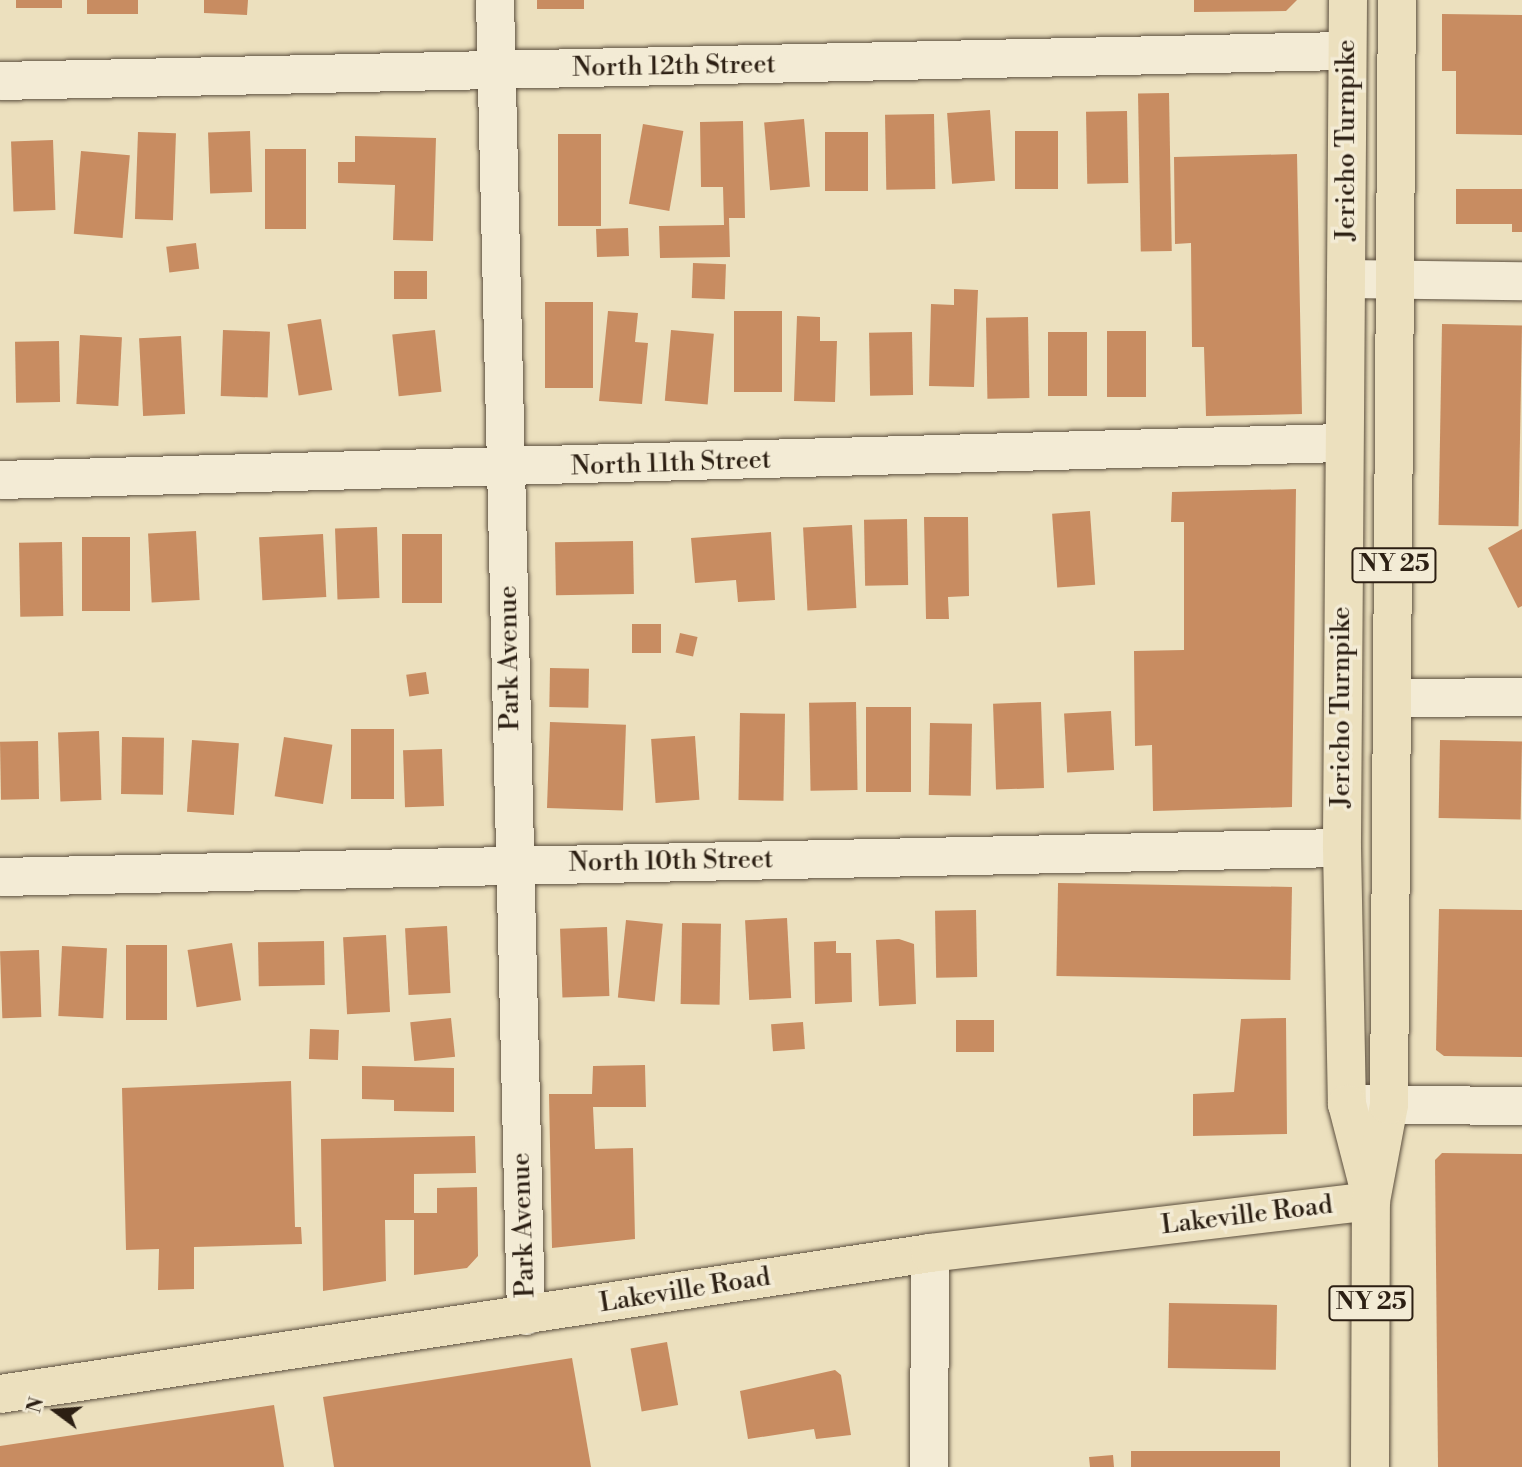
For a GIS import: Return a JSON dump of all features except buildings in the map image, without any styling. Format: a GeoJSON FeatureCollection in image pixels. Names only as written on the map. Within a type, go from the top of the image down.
{"type":"FeatureCollection","features":[{"type":"Feature","properties":{"kind":"main road","name":"Jericho Turnpike"},"geometry":{"type":"LineString","coordinates":[[1348,0],[1346,279],[1341,443],[1342,848],[1347,1104],[1371,1201]]}},
{"type":"Feature","properties":{"kind":"main road","name":"Jericho Turnpike"},"geometry":{"type":"LineString","coordinates":[[1370,1467],[1371,1201],[1389,1105],[1398,281],[1398,0]]}},
{"type":"Feature","properties":{"kind":"main road"},"geometry":{"type":"LineString","coordinates":[[1347,51],[1371,61],[1373,144],[1396,171]]}},
{"type":"Feature","properties":{"kind":"main road","name":"Lakeville Road"},"geometry":{"type":"LineString","coordinates":[[0,1394],[930,1253],[1371,1201]]}},
{"type":"Feature","properties":{"kind":"street","name":"Park Avenue"},"geometry":{"type":"LineString","coordinates":[[495,0],[526,1316]]}},
{"type":"Feature","properties":{"kind":"street","name":"North 12th Street"},"geometry":{"type":"LineString","coordinates":[[0,81],[1347,51]]}},
{"type":"Feature","properties":{"kind":"street"},"geometry":{"type":"LineString","coordinates":[[1346,279],[1522,281]]}},
{"type":"Feature","properties":{"kind":"street","name":"North 11th Street"},"geometry":{"type":"LineString","coordinates":[[0,480],[505,469],[1341,443]]}},
{"type":"Feature","properties":{"kind":"street"},"geometry":{"type":"LineString","coordinates":[[1394,698],[1522,697]]}},
{"type":"Feature","properties":{"kind":"street","name":"North 10th Street"},"geometry":{"type":"LineString","coordinates":[[0,877],[1342,848]]}},
{"type":"Feature","properties":{"kind":"street"},"geometry":{"type":"LineString","coordinates":[[1347,1104],[1522,1106]]}},
{"type":"Feature","properties":{"kind":"street"},"geometry":{"type":"LineString","coordinates":[[929,1467],[930,1253]]}}]}
